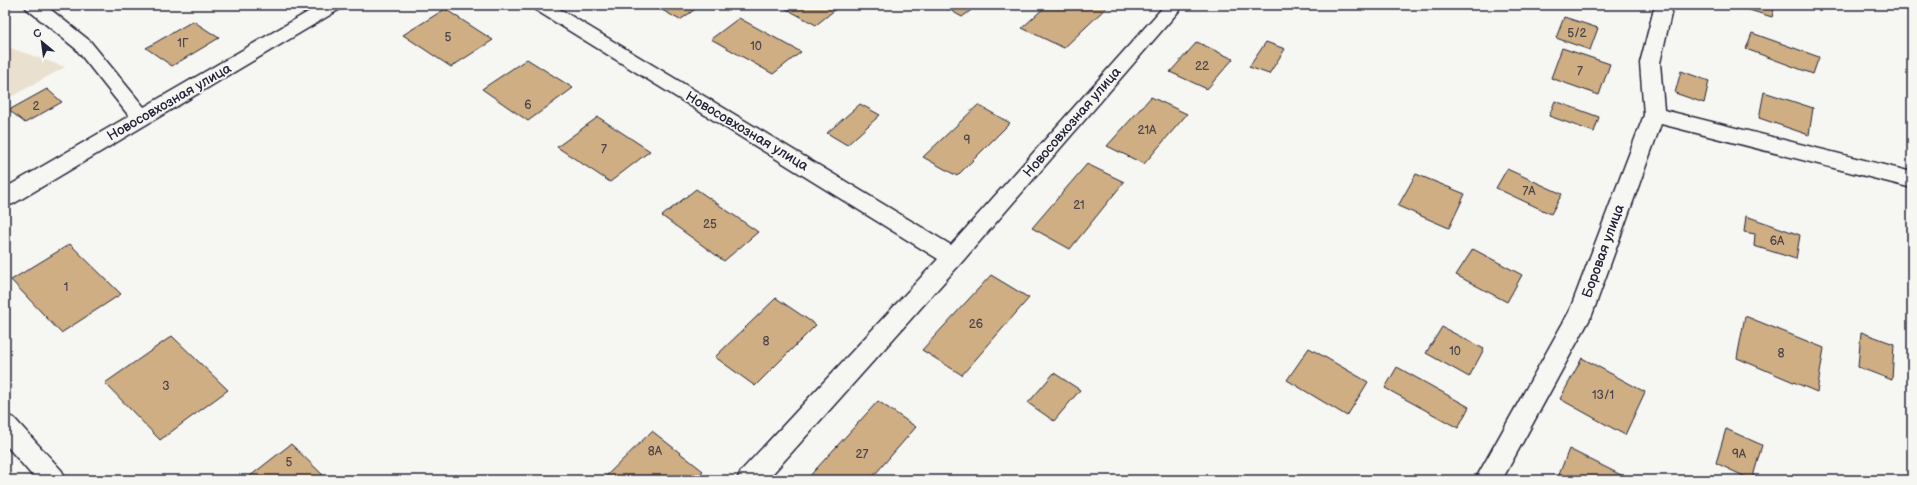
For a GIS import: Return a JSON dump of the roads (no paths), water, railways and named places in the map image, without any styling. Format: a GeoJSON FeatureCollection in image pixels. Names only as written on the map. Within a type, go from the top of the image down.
{"type":"FeatureCollection","features":[{"type":"Feature","properties":{"kind":"street"},"geometry":{"type":"LineString","coordinates":[[33,5],[83,45],[142,118]]}},
{"type":"Feature","properties":{"kind":"street","name":"Новосовхозная улица"},"geometry":{"type":"LineString","coordinates":[[5,198],[334,5]]}},
{"type":"Feature","properties":{"kind":"street","name":"Новосовхозная улица"},"geometry":{"type":"LineString","coordinates":[[540,5],[953,257]]}},
{"type":"Feature","properties":{"kind":"street","name":"Новосовхозная улица"},"geometry":{"type":"LineString","coordinates":[[750,480],[953,257],[1175,5]]}},
{"type":"Feature","properties":{"kind":"street","name":"Боровая улица"},"geometry":{"type":"LineString","coordinates":[[1488,480],[1580,315],[1654,115],[1650,63],[1664,5]]}},
{"type":"Feature","properties":{"kind":"street"},"geometry":{"type":"LineString","coordinates":[[1654,115],[1912,180]]}},
{"type":"Feature","properties":{"kind":"street"},"geometry":{"type":"LineString","coordinates":[[5,426],[53,480]]}}]}
